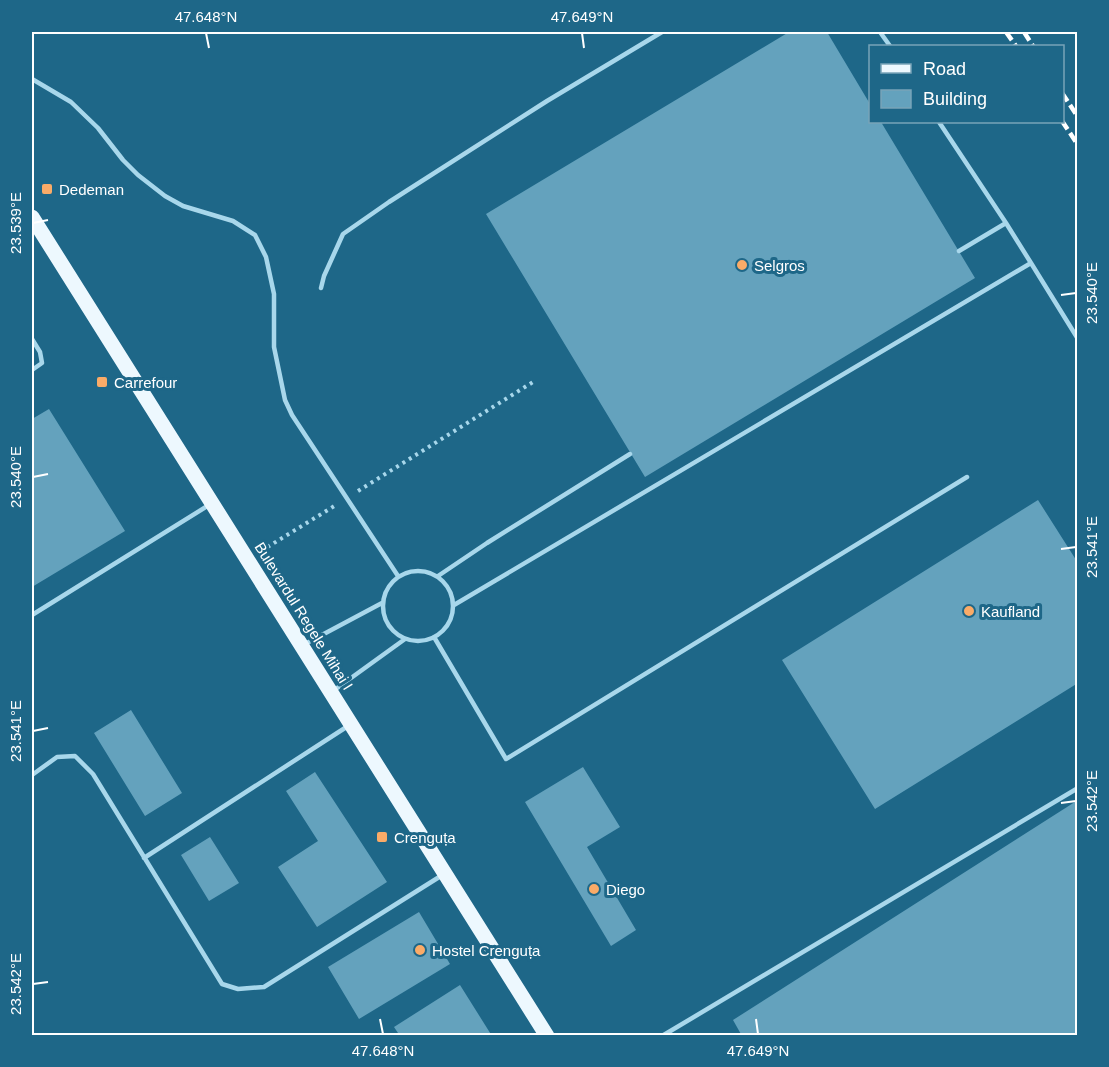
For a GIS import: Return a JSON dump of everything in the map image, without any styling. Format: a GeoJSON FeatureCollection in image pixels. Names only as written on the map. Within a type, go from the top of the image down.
{"type":"FeatureCollection","features":[{"type":"Feature","properties":{"kind":"main road","name":"Bulevardul Regele Mihai I"},"geometry":{"type":"LineString","coordinates":[[32,217],[547,1035]]}},
{"type":"Feature","properties":{"kind":"lane"},"geometry":{"type":"LineString","coordinates":[[321,288],[343,234],[388,202],[547,101],[662,32]]}},
{"type":"Feature","properties":{"kind":"lane"},"geometry":{"type":"LineString","coordinates":[[880,32],[889,45]]}},
{"type":"Feature","properties":{"kind":"lane"},"geometry":{"type":"LineString","coordinates":[[32,79],[71,102],[98,128],[123,160],[165,196],[183,206],[233,221],[255,235],[266,257],[274,294],[274,347],[285,400],[292,415],[398,576]]}},
{"type":"Feature","properties":{"kind":"lane"},"geometry":{"type":"LineString","coordinates":[[940,123],[1006,223],[1077,339]]}},
{"type":"Feature","properties":{"kind":"lane"},"geometry":{"type":"LineString","coordinates":[[959,251],[1006,223]]}},
{"type":"Feature","properties":{"kind":"lane"},"geometry":{"type":"LineString","coordinates":[[454,604],[1031,263]]}},
{"type":"Feature","properties":{"kind":"lane"},"geometry":{"type":"LineString","coordinates":[[32,339],[40,352],[42,363],[32,370]]}},
{"type":"Feature","properties":{"kind":"lane"},"geometry":{"type":"LineString","coordinates":[[438,576],[630,454]]}},
{"type":"Feature","properties":{"kind":"lane"},"geometry":{"type":"LineString","coordinates":[[434,637],[506,759],[967,477]]}},
{"type":"Feature","properties":{"kind":"lane"},"geometry":{"type":"LineString","coordinates":[[32,615],[211,504]]}},
{"type":"Feature","properties":{"kind":"lane"},"geometry":{"type":"LineString","coordinates":[[418,570],[438,576],[449,588],[454,604],[450,622],[439,635],[422,642],[405,639],[392,631],[384,618],[382,603],[387,588],[398,576],[418,570]]}},
{"type":"Feature","properties":{"kind":"lane"},"geometry":{"type":"LineString","coordinates":[[302,646],[382,603]]}},
{"type":"Feature","properties":{"kind":"lane"},"geometry":{"type":"LineString","coordinates":[[331,693],[405,639]]}},
{"type":"Feature","properties":{"kind":"lane"},"geometry":{"type":"LineString","coordinates":[[144,858],[351,724]]}},
{"type":"Feature","properties":{"kind":"lane"},"geometry":{"type":"LineString","coordinates":[[32,775],[57,757],[75,756],[93,774],[222,984],[238,989],[264,987],[445,874]]}},
{"type":"Feature","properties":{"kind":"lane"},"geometry":{"type":"LineString","coordinates":[[662,1035],[1077,788]]}},
{"type":"Feature","properties":{"kind":"path"},"geometry":{"type":"LineString","coordinates":[[247,559],[533,382]]}},
{"type":"Feature","properties":{"kind":"building","name":"Selgros"},"geometry":{"type":"Polygon","coordinates":[[[789,32],[827,32],[869,102],[869,123],[882,123],[975,278],[645,477],[486,214],[789,32]]]}},
{"type":"Feature","properties":{"kind":"building"},"geometry":{"type":"Polygon","coordinates":[[[49,409],[125,531],[32,587],[32,419],[49,409]]]}},
{"type":"Feature","properties":{"kind":"building","name":"Kaufland"},"geometry":{"type":"Polygon","coordinates":[[[1038,500],[1078,563],[1078,683],[875,809],[782,660],[1038,500]]]}},
{"type":"Feature","properties":{"kind":"building"},"geometry":{"type":"Polygon","coordinates":[[[131,710],[182,793],[145,816],[94,733],[131,710]]]}},
{"type":"Feature","properties":{"kind":"building","name":"Diego"},"geometry":{"type":"Polygon","coordinates":[[[583,767],[620,827],[587,847],[636,930],[611,946],[525,802],[583,767]]]}},
{"type":"Feature","properties":{"kind":"building"},"geometry":{"type":"Polygon","coordinates":[[[315,772],[387,882],[317,927],[278,867],[318,841],[286,791],[315,772]]]}},
{"type":"Feature","properties":{"kind":"building"},"geometry":{"type":"Polygon","coordinates":[[[1078,800],[1078,1036],[742,1036],[733,1020],[1078,800]]]}},
{"type":"Feature","properties":{"kind":"building"},"geometry":{"type":"Polygon","coordinates":[[[210,837],[239,883],[209,901],[181,855],[210,837]]]}},
{"type":"Feature","properties":{"kind":"building"},"geometry":{"type":"Polygon","coordinates":[[[419,912],[450,964],[359,1019],[328,967],[419,912]]]}},
{"type":"Feature","properties":{"kind":"building"},"geometry":{"type":"Polygon","coordinates":[[[460,985],[492,1036],[400,1036],[394,1027],[460,985]]]}},
{"type":"Feature","properties":{"kind":"railway"},"geometry":{"type":"LineString","coordinates":[[1006,32],[1015,45]]}},
{"type":"Feature","properties":{"kind":"railway"},"geometry":{"type":"LineString","coordinates":[[1024,32],[1032,45]]}},
{"type":"Feature","properties":{"kind":"railway"},"geometry":{"type":"LineString","coordinates":[[1064,96],[1078,117]]}},
{"type":"Feature","properties":{"kind":"railway"},"geometry":{"type":"LineString","coordinates":[[1063,123],[1078,145]]}},
{"type":"Feature","properties":{"kind":"place","name":"Dedeman"},"geometry":{"type":"Point","coordinates":[47,189]}},
{"type":"Feature","properties":{"kind":"place","name":"Selgros"},"geometry":{"type":"Point","coordinates":[742,265]}},
{"type":"Feature","properties":{"kind":"place","name":"Carrefour"},"geometry":{"type":"Point","coordinates":[102,382]}},
{"type":"Feature","properties":{"kind":"place","name":"Kaufland"},"geometry":{"type":"Point","coordinates":[969,611]}},
{"type":"Feature","properties":{"kind":"place","name":"Crenguța"},"geometry":{"type":"Point","coordinates":[382,837]}},
{"type":"Feature","properties":{"kind":"place","name":"Diego"},"geometry":{"type":"Point","coordinates":[594,889]}},
{"type":"Feature","properties":{"kind":"place","name":"Hostel Crenguța"},"geometry":{"type":"Point","coordinates":[420,950]}}]}
